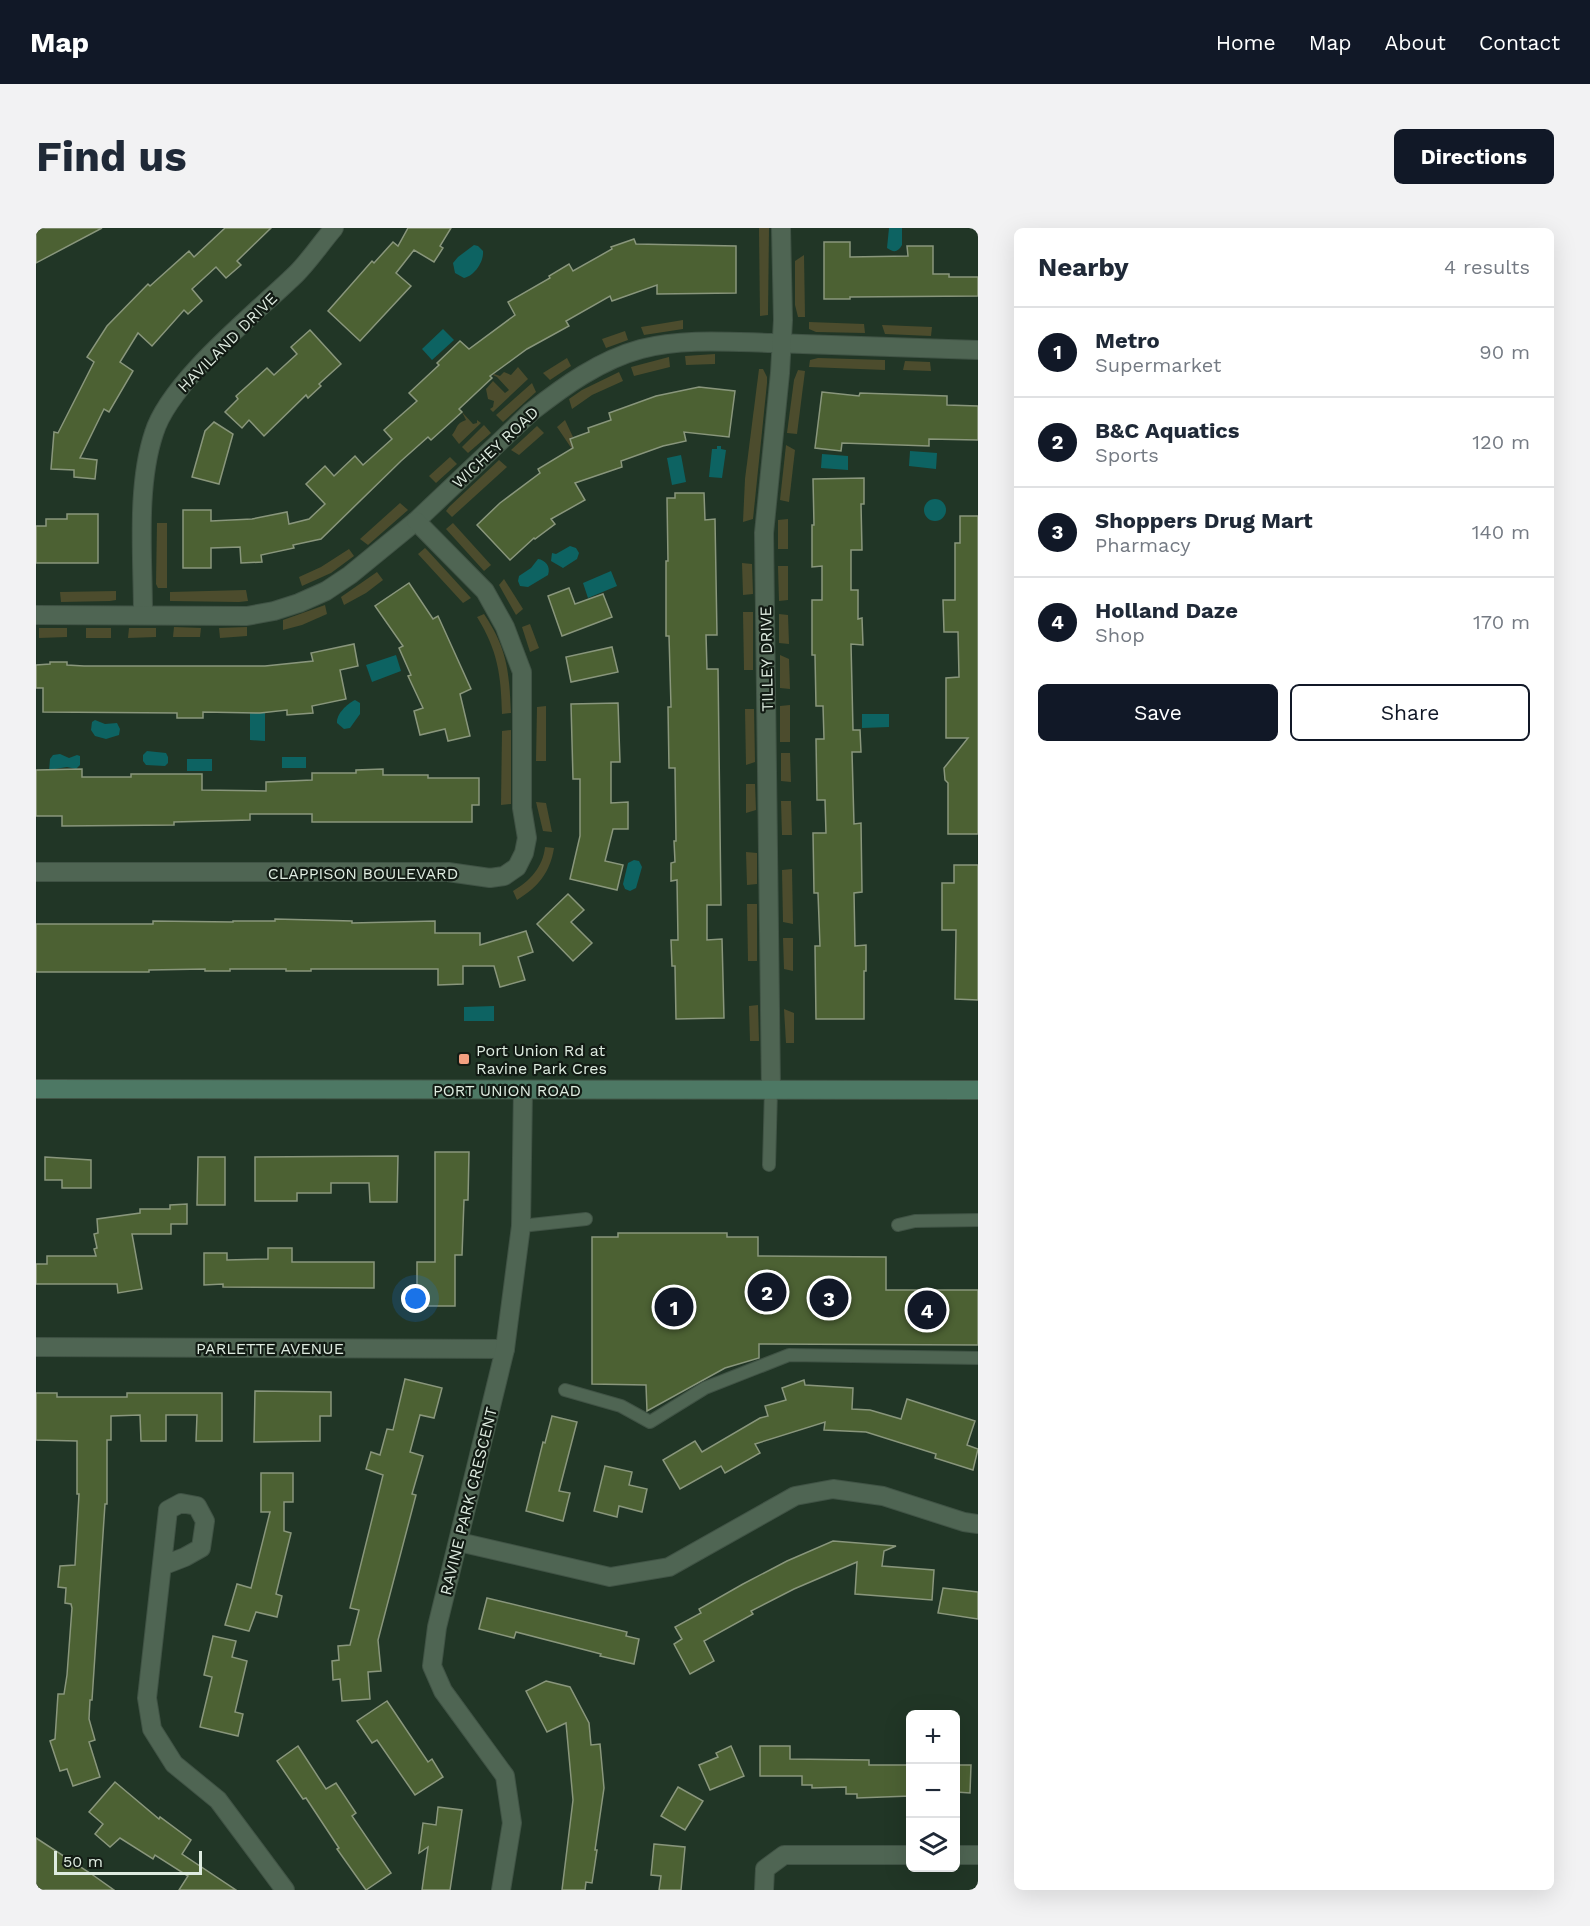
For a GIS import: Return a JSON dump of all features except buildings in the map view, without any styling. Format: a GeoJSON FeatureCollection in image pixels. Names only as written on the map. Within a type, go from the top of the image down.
{"type":"FeatureCollection","features":[{"type":"Feature","properties":{"kind":"main road","name":"PORT UNION ROAD"},"geometry":{"type":"LineString","coordinates":[[36,1089],[978,1090]]}},
{"type":"Feature","properties":{"kind":"street","name":"HAVILAND DRIVE"},"geometry":{"type":"LineString","coordinates":[[143,614],[144,479],[154,429],[178,390],[298,271],[334,228]]}},
{"type":"Feature","properties":{"kind":"street","name":"TILLEY DRIVE"},"geometry":{"type":"LineString","coordinates":[[771,1090],[764,533],[782,343],[781,228]]}},
{"type":"Feature","properties":{"kind":"street","name":"WICHEY ROAD"},"geometry":{"type":"LineString","coordinates":[[36,615],[247,616],[274,611],[326,591],[350,575],[416,521],[531,412],[557,392],[606,363],[640,349],[675,342],[782,343],[978,350]]}},
{"type":"Feature","properties":{"kind":"street","name":"CLAPPISON BOULEVARD"},"geometry":{"type":"LineString","coordinates":[[36,872],[448,872],[490,878],[504,876],[517,867],[524,853],[527,838],[522,808],[522,672],[506,627],[485,591],[416,521]]}},
{"type":"Feature","properties":{"kind":"street","name":"RAVINE PARK CRESCENT"},"geometry":{"type":"LineString","coordinates":[[501,1890],[512,1823],[505,1776],[443,1691],[432,1666],[437,1627],[505,1348],[521,1226],[523,1090]]}},
{"type":"Feature","properties":{"kind":"street","name":"PARLETTE AVENUE"},"geometry":{"type":"LineString","coordinates":[[36,1347],[505,1348]]}},
{"type":"Feature","properties":{"kind":"street"},"geometry":{"type":"LineString","coordinates":[[459,1542],[610,1577],[669,1567],[795,1496],[833,1489],[883,1496],[964,1522],[978,1524]]}},
{"type":"Feature","properties":{"kind":"street"},"geometry":{"type":"LineString","coordinates":[[162,1566],[147,1698],[152,1729],[174,1764],[218,1800],[285,1890]]}},
{"type":"Feature","properties":{"kind":"street"},"geometry":{"type":"LineString","coordinates":[[764,1890],[765,1869],[783,1855],[906,1855]]}},
{"type":"Feature","properties":{"kind":"street"},"geometry":{"type":"LineString","coordinates":[[960,1855],[978,1856]]}},
{"type":"Feature","properties":{"kind":"lane"},"geometry":{"type":"LineString","coordinates":[[769,1165],[771,1090]]}},
{"type":"Feature","properties":{"kind":"lane"},"geometry":{"type":"LineString","coordinates":[[521,1226],[586,1220]]}},
{"type":"Feature","properties":{"kind":"lane"},"geometry":{"type":"LineString","coordinates":[[898,1225],[915,1221],[978,1220]]}},
{"type":"Feature","properties":{"kind":"lane"},"geometry":{"type":"LineString","coordinates":[[565,1390],[621,1406],[650,1422],[705,1388],[789,1355],[978,1358]]}},
{"type":"Feature","properties":{"kind":"shaded area"},"geometry":{"type":"Polygon","coordinates":[[[759,228],[769,228],[768,315],[760,316],[759,228]]]}},
{"type":"Feature","properties":{"kind":"shaded area"},"geometry":{"type":"Polygon","coordinates":[[[804,255],[805,317],[798,317],[795,305],[795,261],[804,255]]]}},
{"type":"Feature","properties":{"kind":"shaded area"},"geometry":{"type":"Polygon","coordinates":[[[683,320],[683,329],[644,335],[641,327],[683,320]]]}},
{"type":"Feature","properties":{"kind":"shaded area"},"geometry":{"type":"Polygon","coordinates":[[[809,322],[864,324],[865,333],[816,332],[809,329],[809,322]]]}},
{"type":"Feature","properties":{"kind":"shaded area"},"geometry":{"type":"Polygon","coordinates":[[[882,325],[932,327],[931,336],[885,334],[882,325]]]}},
{"type":"Feature","properties":{"kind":"shaded area"},"geometry":{"type":"Polygon","coordinates":[[[625,331],[628,340],[606,348],[602,339],[625,331]]]}},
{"type":"Feature","properties":{"kind":"shaded area"},"geometry":{"type":"Polygon","coordinates":[[[715,354],[715,364],[686,365],[685,356],[715,354]]]}},
{"type":"Feature","properties":{"kind":"shaded area"},"geometry":{"type":"Polygon","coordinates":[[[669,357],[670,367],[634,376],[631,367],[669,357]]]}},
{"type":"Feature","properties":{"kind":"shaded area"},"geometry":{"type":"Polygon","coordinates":[[[567,358],[571,366],[550,380],[543,373],[567,358]]]}},
{"type":"Feature","properties":{"kind":"shaded area"},"geometry":{"type":"Polygon","coordinates":[[[818,358],[885,360],[885,370],[809,367],[810,360],[818,358]]]}},
{"type":"Feature","properties":{"kind":"shaded area"},"geometry":{"type":"Polygon","coordinates":[[[905,361],[930,362],[931,371],[903,370],[905,361]]]}},
{"type":"Feature","properties":{"kind":"shaded area"},"geometry":{"type":"Polygon","coordinates":[[[518,367],[528,379],[493,412],[490,409],[494,401],[488,399],[486,389],[493,381],[505,393],[509,390],[493,375],[500,376],[504,372],[511,375],[518,367]]]}},
{"type":"Feature","properties":{"kind":"shaded area"},"geometry":{"type":"Polygon","coordinates":[[[759,369],[763,369],[767,383],[753,519],[743,522],[745,479],[759,369]]]}},
{"type":"Feature","properties":{"kind":"shaded area"},"geometry":{"type":"Polygon","coordinates":[[[798,370],[805,371],[797,434],[787,433],[794,380],[798,370]]]}},
{"type":"Feature","properties":{"kind":"shaded area"},"geometry":{"type":"Polygon","coordinates":[[[619,372],[623,381],[592,395],[572,409],[569,399],[619,372]]]}},
{"type":"Feature","properties":{"kind":"shaded area"},"geometry":{"type":"Polygon","coordinates":[[[532,383],[536,392],[503,422],[496,415],[532,383]]]}},
{"type":"Feature","properties":{"kind":"shaded area"},"geometry":{"type":"Polygon","coordinates":[[[462,412],[473,424],[477,423],[477,420],[481,423],[459,444],[452,435],[458,425],[466,420],[462,412]]]}},
{"type":"Feature","properties":{"kind":"shaded area"},"geometry":{"type":"Polygon","coordinates":[[[565,420],[573,437],[570,438],[574,452],[557,427],[565,420]]]}},
{"type":"Feature","properties":{"kind":"shaded area"},"geometry":{"type":"Polygon","coordinates":[[[484,425],[491,433],[468,453],[462,447],[484,425]]]}},
{"type":"Feature","properties":{"kind":"shaded area"},"geometry":{"type":"Polygon","coordinates":[[[537,426],[544,433],[519,455],[511,450],[537,426]]]}},
{"type":"Feature","properties":{"kind":"shaded area"},"geometry":{"type":"Polygon","coordinates":[[[786,445],[795,450],[789,502],[780,500],[786,445]]]}},
{"type":"Feature","properties":{"kind":"shaded area"},"geometry":{"type":"Polygon","coordinates":[[[450,457],[457,464],[436,483],[429,476],[450,457]]]}},
{"type":"Feature","properties":{"kind":"shaded area"},"geometry":{"type":"Polygon","coordinates":[[[499,460],[507,467],[452,517],[446,511],[449,507],[499,460]]]}},
{"type":"Feature","properties":{"kind":"shaded area"},"geometry":{"type":"Polygon","coordinates":[[[400,503],[408,510],[368,545],[360,539],[400,503]]]}},
{"type":"Feature","properties":{"kind":"shaded area"},"geometry":{"type":"Polygon","coordinates":[[[788,519],[788,549],[778,549],[778,520],[788,519]]]}},
{"type":"Feature","properties":{"kind":"shaded area"},"geometry":{"type":"Polygon","coordinates":[[[157,523],[167,523],[167,588],[158,588],[156,584],[157,523]]]}},
{"type":"Feature","properties":{"kind":"shaded area"},"geometry":{"type":"Polygon","coordinates":[[[453,523],[491,565],[484,571],[446,529],[453,523]]]}},
{"type":"Feature","properties":{"kind":"shaded area"},"geometry":{"type":"Polygon","coordinates":[[[425,548],[471,598],[463,603],[418,554],[425,548]]]}},
{"type":"Feature","properties":{"kind":"shaded area"},"geometry":{"type":"Polygon","coordinates":[[[349,549],[354,556],[331,573],[302,586],[299,577],[321,567],[349,549]]]}},
{"type":"Feature","properties":{"kind":"shaded area"},"geometry":{"type":"Polygon","coordinates":[[[742,563],[752,564],[753,594],[743,595],[742,563]]]}},
{"type":"Feature","properties":{"kind":"shaded area"},"geometry":{"type":"Polygon","coordinates":[[[778,566],[788,566],[788,600],[779,601],[778,566]]]}},
{"type":"Feature","properties":{"kind":"shaded area"},"geometry":{"type":"Polygon","coordinates":[[[377,572],[383,580],[344,605],[341,597],[377,572]]]}},
{"type":"Feature","properties":{"kind":"shaded area"},"geometry":{"type":"Polygon","coordinates":[[[504,579],[523,609],[516,615],[499,585],[504,579]]]}},
{"type":"Feature","properties":{"kind":"shaded area"},"geometry":{"type":"Polygon","coordinates":[[[246,590],[248,601],[170,601],[170,592],[246,590]]]}},
{"type":"Feature","properties":{"kind":"shaded area"},"geometry":{"type":"Polygon","coordinates":[[[116,591],[116,600],[61,602],[60,592],[116,591]]]}},
{"type":"Feature","properties":{"kind":"shaded area"},"geometry":{"type":"Polygon","coordinates":[[[325,605],[327,614],[283,630],[283,620],[325,605]]]}},
{"type":"Feature","properties":{"kind":"shaded area"},"geometry":{"type":"Polygon","coordinates":[[[743,612],[753,612],[753,670],[744,670],[743,612]]]}},
{"type":"Feature","properties":{"kind":"shaded area"},"geometry":{"type":"Polygon","coordinates":[[[484,614],[503,650],[511,713],[502,714],[501,687],[494,652],[477,617],[484,614]]]}},
{"type":"Feature","properties":{"kind":"shaded area"},"geometry":{"type":"Polygon","coordinates":[[[779,614],[788,615],[789,644],[779,643],[779,614]]]}},
{"type":"Feature","properties":{"kind":"shaded area"},"geometry":{"type":"Polygon","coordinates":[[[530,624],[539,648],[530,652],[522,627],[530,624]]]}},
{"type":"Feature","properties":{"kind":"shaded area"},"geometry":{"type":"Polygon","coordinates":[[[174,627],[201,628],[200,637],[173,637],[174,627]]]}},
{"type":"Feature","properties":{"kind":"shaded area"},"geometry":{"type":"Polygon","coordinates":[[[247,627],[247,636],[220,638],[219,628],[247,627]]]}},
{"type":"Feature","properties":{"kind":"shaded area"},"geometry":{"type":"Polygon","coordinates":[[[39,628],[67,628],[67,637],[39,638],[39,628]]]}},
{"type":"Feature","properties":{"kind":"shaded area"},"geometry":{"type":"Polygon","coordinates":[[[86,628],[111,628],[111,638],[86,638],[86,628]]]}},
{"type":"Feature","properties":{"kind":"shaded area"},"geometry":{"type":"Polygon","coordinates":[[[129,628],[156,628],[156,637],[128,638],[129,628]]]}},
{"type":"Feature","properties":{"kind":"shaded area"},"geometry":{"type":"Polygon","coordinates":[[[780,655],[789,659],[790,689],[780,688],[780,655]]]}},
{"type":"Feature","properties":{"kind":"shaded area"},"geometry":{"type":"Polygon","coordinates":[[[790,705],[790,742],[780,742],[780,706],[790,705]]]}},
{"type":"Feature","properties":{"kind":"shaded area"},"geometry":{"type":"Polygon","coordinates":[[[546,706],[546,761],[536,761],[537,707],[546,706]]]}},
{"type":"Feature","properties":{"kind":"shaded area"},"geometry":{"type":"Polygon","coordinates":[[[745,709],[754,709],[755,762],[746,765],[745,709]]]}},
{"type":"Feature","properties":{"kind":"shaded area"},"geometry":{"type":"Polygon","coordinates":[[[511,730],[511,804],[501,805],[502,731],[511,730]]]}},
{"type":"Feature","properties":{"kind":"shaded area"},"geometry":{"type":"Polygon","coordinates":[[[781,753],[790,753],[791,782],[781,781],[781,753]]]}},
{"type":"Feature","properties":{"kind":"shaded area"},"geometry":{"type":"Polygon","coordinates":[[[746,784],[755,784],[756,810],[746,813],[746,784]]]}},
{"type":"Feature","properties":{"kind":"shaded area"},"geometry":{"type":"Polygon","coordinates":[[[781,801],[791,801],[792,835],[782,835],[781,801]]]}},
{"type":"Feature","properties":{"kind":"shaded area"},"geometry":{"type":"Polygon","coordinates":[[[536,802],[546,803],[552,832],[543,831],[536,802]]]}},
{"type":"Feature","properties":{"kind":"shaded area"},"geometry":{"type":"Polygon","coordinates":[[[545,847],[554,848],[546,872],[531,890],[517,900],[513,891],[535,873],[542,861],[545,847]]]}},
{"type":"Feature","properties":{"kind":"shaded area"},"geometry":{"type":"Polygon","coordinates":[[[746,852],[757,853],[757,884],[747,885],[746,852]]]}},
{"type":"Feature","properties":{"kind":"shaded area"},"geometry":{"type":"Polygon","coordinates":[[[792,869],[793,924],[783,922],[782,870],[792,869]]]}},
{"type":"Feature","properties":{"kind":"shaded area"},"geometry":{"type":"Polygon","coordinates":[[[747,904],[757,904],[757,961],[748,961],[747,904]]]}},
{"type":"Feature","properties":{"kind":"shaded area"},"geometry":{"type":"Polygon","coordinates":[[[783,938],[793,938],[793,971],[784,969],[783,938]]]}},
{"type":"Feature","properties":{"kind":"shaded area"},"geometry":{"type":"Polygon","coordinates":[[[758,1005],[759,1041],[750,1041],[749,1006],[758,1005]]]}},
{"type":"Feature","properties":{"kind":"shaded area"},"geometry":{"type":"Polygon","coordinates":[[[784,1009],[794,1013],[794,1043],[786,1043],[784,1009]]]}},
{"type":"Feature","properties":{"kind":"water"},"geometry":{"type":"Polygon","coordinates":[[[889,228],[902,228],[902,245],[896,251],[887,248],[889,228]]]}},
{"type":"Feature","properties":{"kind":"water"},"geometry":{"type":"Polygon","coordinates":[[[474,245],[483,251],[482,260],[475,271],[464,278],[455,273],[453,263],[474,245]]]}},
{"type":"Feature","properties":{"kind":"water"},"geometry":{"type":"Polygon","coordinates":[[[443,329],[454,340],[432,360],[422,349],[443,329]]]}},
{"type":"Feature","properties":{"kind":"water"},"geometry":{"type":"Polygon","coordinates":[[[717,446],[726,450],[722,478],[709,477],[712,449],[717,449],[717,446]]]}},
{"type":"Feature","properties":{"kind":"water"},"geometry":{"type":"Polygon","coordinates":[[[910,451],[937,453],[936,469],[909,466],[910,451]]]}},
{"type":"Feature","properties":{"kind":"water"},"geometry":{"type":"Polygon","coordinates":[[[822,454],[848,456],[848,470],[821,468],[822,454]]]}},
{"type":"Feature","properties":{"kind":"water"},"geometry":{"type":"Polygon","coordinates":[[[681,455],[686,482],[672,485],[667,458],[681,455]]]}},
{"type":"Feature","properties":{"kind":"water"},"geometry":{"type":"Polygon","coordinates":[[[935,499],[943,502],[946,510],[943,518],[935,521],[927,518],[924,510],[927,502],[935,499]]]}},
{"type":"Feature","properties":{"kind":"water"},"geometry":{"type":"Polygon","coordinates":[[[570,546],[576,548],[579,553],[577,559],[563,568],[551,561],[552,553],[556,554],[570,546]]]}},
{"type":"Feature","properties":{"kind":"water"},"geometry":{"type":"Polygon","coordinates":[[[538,559],[547,564],[548,575],[528,587],[520,586],[519,576],[531,568],[538,559]]]}},
{"type":"Feature","properties":{"kind":"water"},"geometry":{"type":"Polygon","coordinates":[[[611,571],[617,586],[588,598],[583,583],[611,571]]]}},
{"type":"Feature","properties":{"kind":"water"},"geometry":{"type":"Polygon","coordinates":[[[396,655],[401,671],[372,682],[366,665],[396,655]]]}},
{"type":"Feature","properties":{"kind":"water"},"geometry":{"type":"Polygon","coordinates":[[[355,700],[360,703],[360,714],[350,728],[344,729],[337,723],[338,716],[355,700]]]}},
{"type":"Feature","properties":{"kind":"water"},"geometry":{"type":"Polygon","coordinates":[[[250,710],[265,710],[265,741],[250,740],[250,710]]]}},
{"type":"Feature","properties":{"kind":"water"},"geometry":{"type":"Polygon","coordinates":[[[862,714],[889,714],[889,727],[862,728],[862,714]]]}},
{"type":"Feature","properties":{"kind":"water"},"geometry":{"type":"Polygon","coordinates":[[[95,720],[105,724],[117,723],[120,729],[119,735],[106,739],[95,736],[91,730],[92,722],[95,720]]]}},
{"type":"Feature","properties":{"kind":"water"},"geometry":{"type":"Polygon","coordinates":[[[147,751],[166,753],[168,763],[165,766],[146,765],[143,755],[147,751]]]}},
{"type":"Feature","properties":{"kind":"water"},"geometry":{"type":"Polygon","coordinates":[[[60,754],[69,758],[80,756],[80,765],[76,769],[67,767],[55,769],[55,772],[49,771],[50,759],[53,755],[60,754]]]}},
{"type":"Feature","properties":{"kind":"water"},"geometry":{"type":"Polygon","coordinates":[[[282,757],[306,757],[306,768],[282,768],[282,757]]]}},
{"type":"Feature","properties":{"kind":"water"},"geometry":{"type":"Polygon","coordinates":[[[187,759],[212,759],[212,771],[187,771],[187,759]]]}},
{"type":"Feature","properties":{"kind":"water"},"geometry":{"type":"Polygon","coordinates":[[[634,860],[639,861],[642,867],[636,888],[630,891],[625,889],[623,884],[628,863],[634,860]]]}},
{"type":"Feature","properties":{"kind":"water"},"geometry":{"type":"Polygon","coordinates":[[[494,1006],[494,1021],[464,1021],[464,1007],[494,1006]]]}},
{"type":"Feature","properties":{"kind":"place","name":"Port Union Rd at Ravine Park Cres"},"geometry":{"type":"Point","coordinates":[464,1059]}},
{"type":"Feature","properties":{"kind":"place","name":"B&C Aquatics"},"geometry":{"type":"Point","coordinates":[767,1292]}},
{"type":"Feature","properties":{"kind":"place","name":"Shoppers Drug Mart"},"geometry":{"type":"Point","coordinates":[829,1298]}},
{"type":"Feature","properties":{"kind":"place","name":"Metro"},"geometry":{"type":"Point","coordinates":[674,1307]}},
{"type":"Feature","properties":{"kind":"place","name":"Holland Daze"},"geometry":{"type":"Point","coordinates":[927,1310]}}]}
